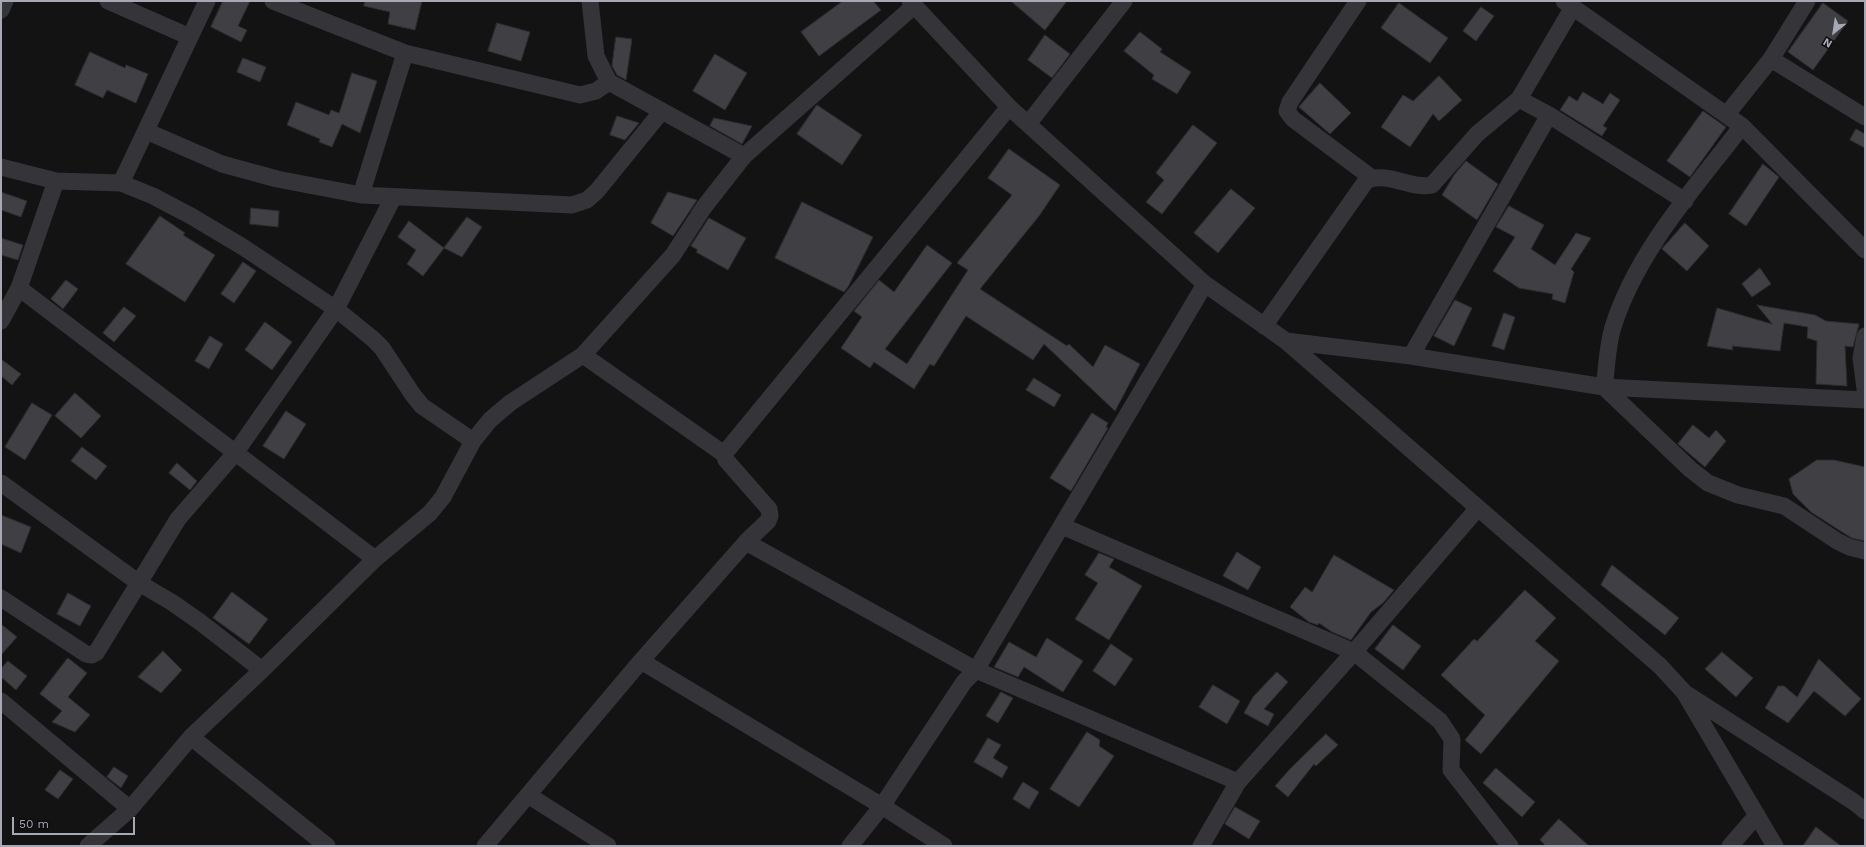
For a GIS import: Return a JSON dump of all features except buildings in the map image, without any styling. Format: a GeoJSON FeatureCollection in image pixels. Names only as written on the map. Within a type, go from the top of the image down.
{"type":"FeatureCollection","features":[{"type":"Feature","properties":{"kind":"street"},"geometry":{"type":"LineString","coordinates":[[1,10],[5,1]]}},
{"type":"Feature","properties":{"kind":"street"},"geometry":{"type":"LineString","coordinates":[[108,1],[190,37]]}},
{"type":"Feature","properties":{"kind":"street"},"geometry":{"type":"LineString","coordinates":[[122,183],[207,1]]}},
{"type":"Feature","properties":{"kind":"street"},"geometry":{"type":"LineString","coordinates":[[273,1],[405,53],[580,95],[596,91],[610,82]]}},
{"type":"Feature","properties":{"kind":"street"},"geometry":{"type":"LineString","coordinates":[[590,1],[596,56],[610,82],[744,156]]}},
{"type":"Feature","properties":{"kind":"street"},"geometry":{"type":"LineString","coordinates":[[1028,124],[1124,1]]}},
{"type":"Feature","properties":{"kind":"street"},"geometry":{"type":"LineString","coordinates":[[1358,1],[1290,102],[1287,111],[1293,119],[1372,178]]}},
{"type":"Feature","properties":{"kind":"street"},"geometry":{"type":"LineString","coordinates":[[1727,114],[1771,59],[1807,1]]}},
{"type":"Feature","properties":{"kind":"street"},"geometry":{"type":"LineString","coordinates":[[88,846],[130,809],[191,737],[262,670],[375,559],[434,507],[443,496],[473,441],[490,420],[510,403],[583,354],[673,255],[704,207],[744,156],[912,4],[1009,106],[1205,284],[1286,341],[1660,666],[1684,692],[1775,846]]}},
{"type":"Feature","properties":{"kind":"street"},"geometry":{"type":"LineString","coordinates":[[1264,326],[1366,181],[1378,177],[1423,186],[1432,185],[1477,134],[1519,99],[1569,4],[1742,126],[1865,250]]}},
{"type":"Feature","properties":{"kind":"street"},"geometry":{"type":"LineString","coordinates":[[361,195],[405,53]]}},
{"type":"Feature","properties":{"kind":"street"},"geometry":{"type":"LineString","coordinates":[[1771,59],[1865,117]]}},
{"type":"Feature","properties":{"kind":"street"},"geometry":{"type":"LineString","coordinates":[[1519,99],[1549,115],[1685,201]]}},
{"type":"Feature","properties":{"kind":"street"},"geometry":{"type":"LineString","coordinates":[[724,454],[1009,106]]}},
{"type":"Feature","properties":{"kind":"street"},"geometry":{"type":"LineString","coordinates":[[146,131],[222,164],[277,179],[361,195],[393,198],[572,205],[587,200],[597,191],[662,111]]}},
{"type":"Feature","properties":{"kind":"street"},"geometry":{"type":"LineString","coordinates":[[1411,356],[1549,115]]}},
{"type":"Feature","properties":{"kind":"street"},"geometry":{"type":"LineString","coordinates":[[1604,387],[1612,329],[1626,291],[1646,256],[1685,201],[1742,126]]}},
{"type":"Feature","properties":{"kind":"street"},"geometry":{"type":"LineString","coordinates":[[1,167],[56,181],[122,183],[153,196],[192,216],[243,247],[336,309],[382,348],[422,406],[473,441]]}},
{"type":"Feature","properties":{"kind":"street"},"geometry":{"type":"LineString","coordinates":[[1,321],[19,288],[56,181]]}},
{"type":"Feature","properties":{"kind":"street"},"geometry":{"type":"LineString","coordinates":[[1,598],[86,654],[92,655],[96,653],[178,519],[236,452],[336,309],[393,198]]}},
{"type":"Feature","properties":{"kind":"street"},"geometry":{"type":"LineString","coordinates":[[850,846],[882,806],[964,682],[976,670],[1205,284]]}},
{"type":"Feature","properties":{"kind":"street"},"geometry":{"type":"LineString","coordinates":[[19,288],[375,559]]}},
{"type":"Feature","properties":{"kind":"street"},"geometry":{"type":"LineString","coordinates":[[1865,336],[1861,358],[1865,390]]}},
{"type":"Feature","properties":{"kind":"street"},"geometry":{"type":"LineString","coordinates":[[1286,341],[1411,356],[1604,387],[1865,400]]}},
{"type":"Feature","properties":{"kind":"street"},"geometry":{"type":"LineString","coordinates":[[485,846],[641,661],[746,542],[768,521],[770,516],[769,509],[726,460],[724,454],[583,354]]}},
{"type":"Feature","properties":{"kind":"street"},"geometry":{"type":"LineString","coordinates":[[1604,387],[1690,469],[1708,483],[1738,495],[1784,506],[1837,541],[1865,552]]}},
{"type":"Feature","properties":{"kind":"street"},"geometry":{"type":"LineString","coordinates":[[1,483],[139,583],[173,603],[200,622],[262,670]]}},
{"type":"Feature","properties":{"kind":"street"},"geometry":{"type":"LineString","coordinates":[[1201,846],[1238,782],[1354,652],[1478,508]]}},
{"type":"Feature","properties":{"kind":"street"},"geometry":{"type":"LineString","coordinates":[[1062,526],[1354,652],[1440,721],[1452,739],[1451,770],[1510,846]]}},
{"type":"Feature","properties":{"kind":"street"},"geometry":{"type":"LineString","coordinates":[[746,542],[976,670],[1238,782]]}},
{"type":"Feature","properties":{"kind":"street"},"geometry":{"type":"LineString","coordinates":[[641,661],[882,806],[944,846]]}},
{"type":"Feature","properties":{"kind":"street"},"geometry":{"type":"LineString","coordinates":[[1684,692],[1854,802],[1865,811]]}},
{"type":"Feature","properties":{"kind":"street"},"geometry":{"type":"LineString","coordinates":[[1,701],[130,809]]}},
{"type":"Feature","properties":{"kind":"street"},"geometry":{"type":"LineString","coordinates":[[191,737],[327,846]]}},
{"type":"Feature","properties":{"kind":"street"},"geometry":{"type":"LineString","coordinates":[[528,795],[608,846]]}},
{"type":"Feature","properties":{"kind":"street"},"geometry":{"type":"LineString","coordinates":[[1730,846],[1757,814]]}}]}
